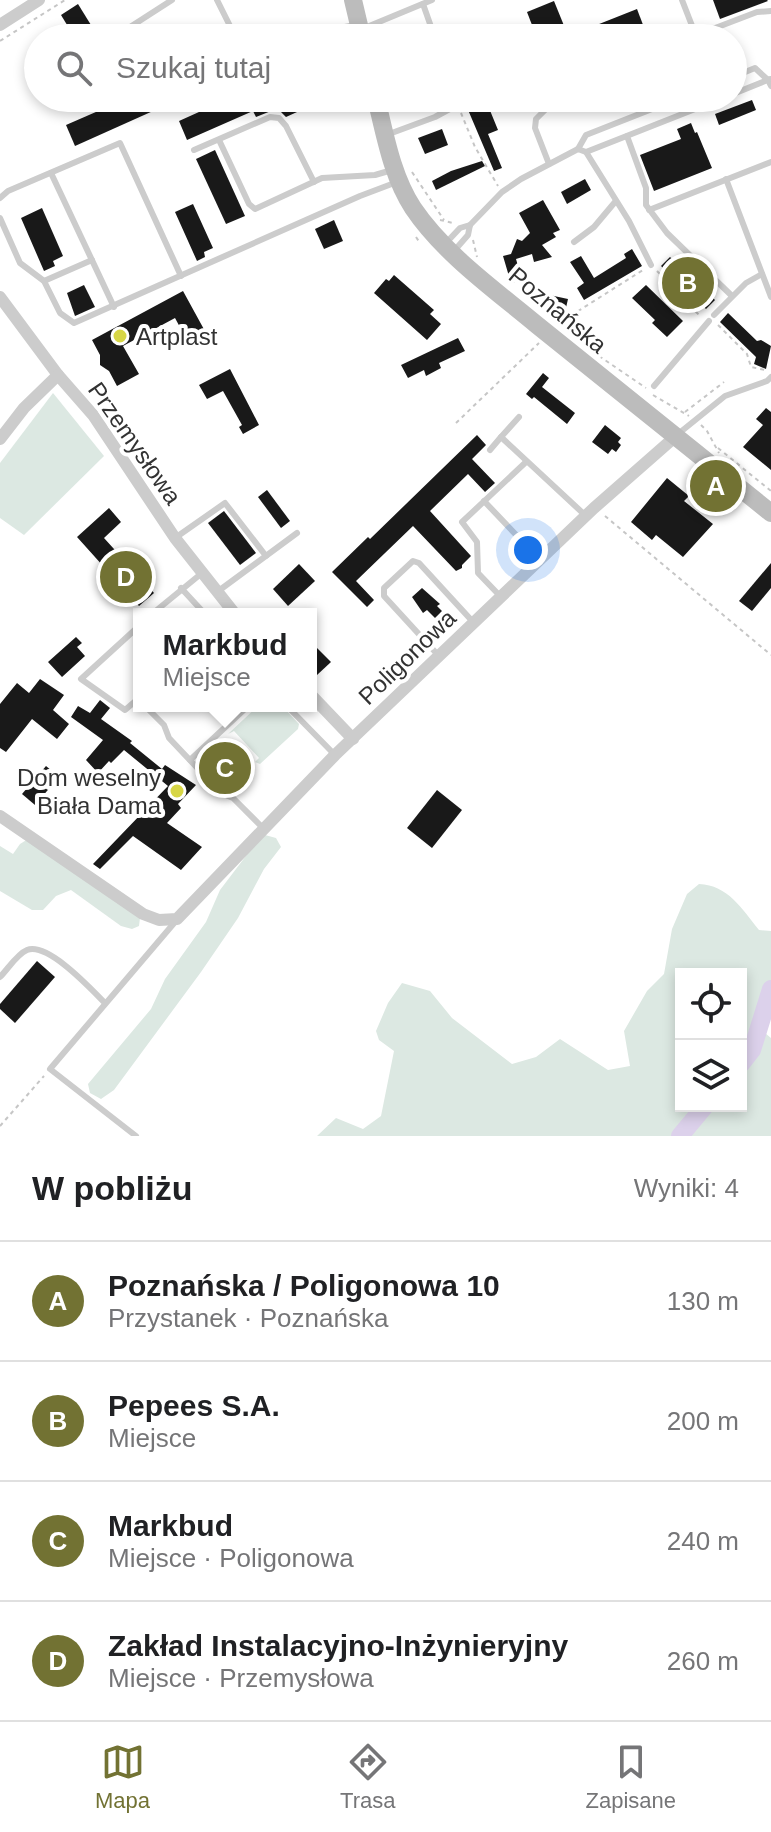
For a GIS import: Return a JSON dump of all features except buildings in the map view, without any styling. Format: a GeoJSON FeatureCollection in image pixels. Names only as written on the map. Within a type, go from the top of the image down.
{"type":"FeatureCollection","features":[{"type":"Feature","properties":{"kind":"main road"},"geometry":{"type":"LineString","coordinates":[[353,0],[358,24]]}},
{"type":"Feature","properties":{"kind":"main road","name":"Poznańska"},"geometry":{"type":"LineString","coordinates":[[380,112],[415,210],[448,249],[554,332],[771,513]]}},
{"type":"Feature","properties":{"kind":"street"},"geometry":{"type":"LineString","coordinates":[[0,25],[39,0]]}},
{"type":"Feature","properties":{"kind":"street","name":"Przemysłowa"},"geometry":{"type":"LineString","coordinates":[[0,297],[58,375],[93,415],[175,538],[228,608]]}},
{"type":"Feature","properties":{"kind":"street"},"geometry":{"type":"LineString","coordinates":[[0,439],[24,408],[58,375]]}},
{"type":"Feature","properties":{"kind":"street","name":"Poligonowa"},"geometry":{"type":"LineString","coordinates":[[177,919],[335,755],[590,512],[676,436]]}},
{"type":"Feature","properties":{"kind":"street"},"geometry":{"type":"LineString","coordinates":[[317,701],[353,739]]}},
{"type":"Feature","properties":{"kind":"street"},"geometry":{"type":"LineString","coordinates":[[0,816],[143,914],[159,920],[177,919]]}},
{"type":"Feature","properties":{"kind":"lane"},"geometry":{"type":"LineString","coordinates":[[135,24],[172,0]]}},
{"type":"Feature","properties":{"kind":"lane"},"geometry":{"type":"LineString","coordinates":[[217,0],[229,24]]}},
{"type":"Feature","properties":{"kind":"lane"},"geometry":{"type":"LineString","coordinates":[[374,24],[418,3],[432,0]]}},
{"type":"Feature","properties":{"kind":"lane"},"geometry":{"type":"LineString","coordinates":[[682,0],[688,24]]}},
{"type":"Feature","properties":{"kind":"lane"},"geometry":{"type":"LineString","coordinates":[[418,3],[428,24]]}},
{"type":"Feature","properties":{"kind":"lane"},"geometry":{"type":"LineString","coordinates":[[726,24],[757,12],[771,11]]}},
{"type":"Feature","properties":{"kind":"lane"},"geometry":{"type":"LineString","coordinates":[[747,71],[755,68],[770,81],[747,89]]}},
{"type":"Feature","properties":{"kind":"lane"},"geometry":{"type":"LineString","coordinates":[[385,134],[442,112]]}},
{"type":"Feature","properties":{"kind":"lane"},"geometry":{"type":"LineString","coordinates":[[543,112],[536,119],[535,128],[549,164]]}},
{"type":"Feature","properties":{"kind":"lane"},"geometry":{"type":"LineString","coordinates":[[644,112],[586,135],[582,150],[629,221],[651,265]]}},
{"type":"Feature","properties":{"kind":"lane"},"geometry":{"type":"LineString","coordinates":[[448,249],[468,235],[470,225],[502,192],[549,164],[688,112]]}},
{"type":"Feature","properties":{"kind":"lane"},"geometry":{"type":"LineString","coordinates":[[194,150],[270,117],[279,118],[314,182]]}},
{"type":"Feature","properties":{"kind":"lane"},"geometry":{"type":"LineString","coordinates":[[627,136],[646,188],[644,198],[649,210],[667,233],[732,296]]}},
{"type":"Feature","properties":{"kind":"lane"},"geometry":{"type":"LineString","coordinates":[[219,140],[252,208],[257,209],[322,178],[402,173]]}},
{"type":"Feature","properties":{"kind":"lane"},"geometry":{"type":"LineString","coordinates":[[0,198],[8,191],[120,143],[181,276]]}},
{"type":"Feature","properties":{"kind":"lane"},"geometry":{"type":"LineString","coordinates":[[649,210],[771,162]]}},
{"type":"Feature","properties":{"kind":"lane"},"geometry":{"type":"LineString","coordinates":[[51,173],[114,307]]}},
{"type":"Feature","properties":{"kind":"lane"},"geometry":{"type":"LineString","coordinates":[[0,218],[20,263],[44,281],[60,313],[68,321],[79,322],[360,196],[402,173]]}},
{"type":"Feature","properties":{"kind":"lane"},"geometry":{"type":"LineString","coordinates":[[726,179],[771,297]]}},
{"type":"Feature","properties":{"kind":"lane"},"geometry":{"type":"LineString","coordinates":[[574,242],[594,227],[615,202]]}},
{"type":"Feature","properties":{"kind":"lane"},"geometry":{"type":"LineString","coordinates":[[44,281],[92,260]]}},
{"type":"Feature","properties":{"kind":"lane"},"geometry":{"type":"LineString","coordinates":[[651,389],[732,296],[762,274]]}},
{"type":"Feature","properties":{"kind":"lane"},"geometry":{"type":"LineString","coordinates":[[676,436],[725,396],[769,378]]}},
{"type":"Feature","properties":{"kind":"lane"},"geometry":{"type":"LineString","coordinates":[[490,450],[519,417]]}},
{"type":"Feature","properties":{"kind":"lane"},"geometry":{"type":"LineString","coordinates":[[501,437],[526,462],[590,512]]}},
{"type":"Feature","properties":{"kind":"lane"},"geometry":{"type":"LineString","coordinates":[[501,597],[478,573],[477,542],[462,522],[526,462]]}},
{"type":"Feature","properties":{"kind":"lane"},"geometry":{"type":"LineString","coordinates":[[484,501],[540,560]]}},
{"type":"Feature","properties":{"kind":"lane"},"geometry":{"type":"LineString","coordinates":[[175,538],[225,503],[266,556]]}},
{"type":"Feature","properties":{"kind":"lane"},"geometry":{"type":"LineString","coordinates":[[217,592],[297,533]]}},
{"type":"Feature","properties":{"kind":"lane"},"geometry":{"type":"LineString","coordinates":[[439,656],[384,596],[384,588],[416,561],[474,623]]}},
{"type":"Feature","properties":{"kind":"lane"},"geometry":{"type":"LineString","coordinates":[[159,608],[202,573]]}},
{"type":"Feature","properties":{"kind":"lane"},"geometry":{"type":"LineString","coordinates":[[181,588],[199,608]]}},
{"type":"Feature","properties":{"kind":"lane"},"geometry":{"type":"LineString","coordinates":[[133,631],[81,679],[125,710],[133,704]]}},
{"type":"Feature","properties":{"kind":"lane"},"geometry":{"type":"LineString","coordinates":[[151,712],[164,725],[169,738],[221,793],[233,798],[263,828]]}},
{"type":"Feature","properties":{"kind":"lane"},"geometry":{"type":"LineString","coordinates":[[190,760],[242,712]]}},
{"type":"Feature","properties":{"kind":"lane"},"geometry":{"type":"LineString","coordinates":[[293,712],[335,755]]}},
{"type":"Feature","properties":{"kind":"lane","name":"Poligonowa"},"geometry":{"type":"LineString","coordinates":[[50,1069],[177,919]]}},
{"type":"Feature","properties":{"kind":"lane"},"geometry":{"type":"LineString","coordinates":[[0,977],[20,956],[35,949],[56,958],[105,1003]]}},
{"type":"Feature","properties":{"kind":"lane"},"geometry":{"type":"LineString","coordinates":[[50,1069],[136,1136]]}},
{"type":"Feature","properties":{"kind":"path"},"geometry":{"type":"LineString","coordinates":[[27,24],[65,0]]}},
{"type":"Feature","properties":{"kind":"path"},"geometry":{"type":"LineString","coordinates":[[0,41],[24,26]]}},
{"type":"Feature","properties":{"kind":"path"},"geometry":{"type":"LineString","coordinates":[[460,112],[475,147],[502,192]]}},
{"type":"Feature","properties":{"kind":"path"},"geometry":{"type":"LineString","coordinates":[[402,173],[444,221],[454,223]]}},
{"type":"Feature","properties":{"kind":"path"},"geometry":{"type":"LineString","coordinates":[[456,423],[564,320],[651,265],[701,316]]}},
{"type":"Feature","properties":{"kind":"path"},"geometry":{"type":"LineString","coordinates":[[590,350],[651,389]]}},
{"type":"Feature","properties":{"kind":"path"},"geometry":{"type":"LineString","coordinates":[[751,367],[769,378]]}},
{"type":"Feature","properties":{"kind":"path"},"geometry":{"type":"LineString","coordinates":[[684,412],[724,382]]}},
{"type":"Feature","properties":{"kind":"path"},"geometry":{"type":"LineString","coordinates":[[717,447],[771,491]]}},
{"type":"Feature","properties":{"kind":"path"},"geometry":{"type":"LineString","coordinates":[[590,512],[771,655]]}},
{"type":"Feature","properties":{"kind":"path"},"geometry":{"type":"LineString","coordinates":[[0,1126],[50,1069]]}},
{"type":"Feature","properties":{"kind":"shaded area"},"geometry":{"type":"Polygon","coordinates":[[[53,393],[104,456],[24,535],[0,518],[0,463],[53,393]]]}},
{"type":"Feature","properties":{"kind":"shaded area"},"geometry":{"type":"Polygon","coordinates":[[[252,712],[288,712],[299,724],[298,729],[260,764],[255,762],[259,758],[234,731],[228,734],[252,712]]]}},
{"type":"Feature","properties":{"kind":"shaded area"},"geometry":{"type":"Polygon","coordinates":[[[265,835],[276,838],[281,847],[264,869],[238,918],[114,1090],[101,1099],[90,1093],[88,1084],[151,1009],[165,979],[206,922],[220,890],[265,835]]]}},
{"type":"Feature","properties":{"kind":"shaded area"},"geometry":{"type":"Polygon","coordinates":[[[28,839],[140,918],[139,926],[132,929],[121,926],[71,890],[56,896],[43,910],[32,910],[0,891],[0,846],[13,854],[28,839]]]}},
{"type":"Feature","properties":{"kind":"shaded area"},"geometry":{"type":"Polygon","coordinates":[[[699,884],[726,893],[759,930],[771,931],[771,1009],[765,1033],[771,1038],[771,1136],[317,1136],[336,1118],[363,1129],[381,1116],[394,1051],[379,1040],[376,1031],[388,1003],[402,983],[430,991],[452,1018],[512,1064],[536,1057],[560,1039],[608,1070],[630,1066],[624,1031],[647,991],[664,974],[672,929],[687,894],[699,884]]]}},
{"type":"Feature","properties":{"kind":"waterway"},"geometry":{"type":"LineString","coordinates":[[747,1056],[752,1050],[771,989]]}},
{"type":"Feature","properties":{"kind":"waterway"},"geometry":{"type":"LineString","coordinates":[[680,1136],[700,1112]]}},
{"type":"Feature","properties":{"kind":"place","name":"Pepees S.A."},"geometry":{"type":"Point","coordinates":[688,283]}},
{"type":"Feature","properties":{"kind":"place","name":"Artplast"},"geometry":{"type":"Point","coordinates":[120,336]}},
{"type":"Feature","properties":{"kind":"place","name":"Poznańska / Poligonowa 10"},"geometry":{"type":"Point","coordinates":[716,486]}},
{"type":"Feature","properties":{"kind":"place","name":"Zakład Instalacyjno-Inżynieryjny"},"geometry":{"type":"Point","coordinates":[126,577]}},
{"type":"Feature","properties":{"kind":"place","name":"Markbud"},"geometry":{"type":"Point","coordinates":[225,768]}},
{"type":"Feature","properties":{"kind":"place","name":"Dom weselny Biała Dama"},"geometry":{"type":"Point","coordinates":[177,791]}}]}
